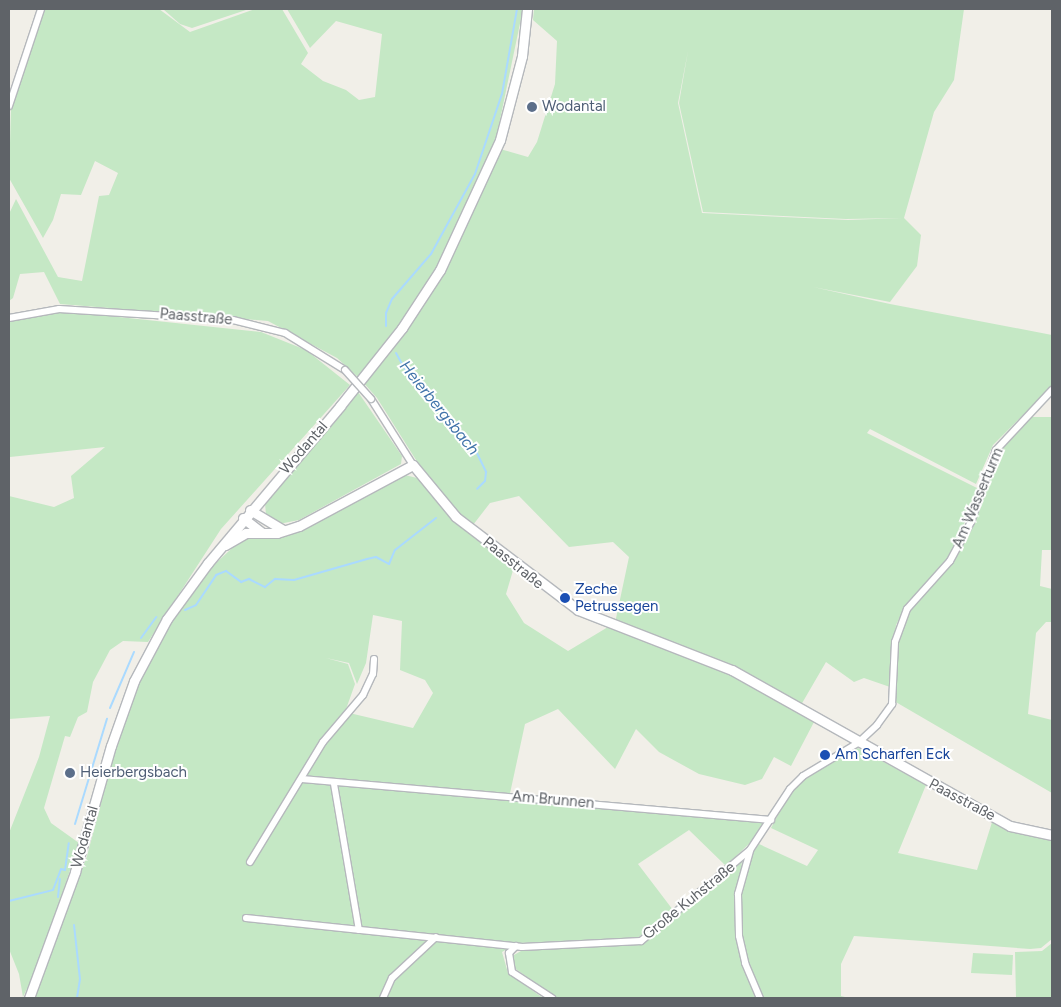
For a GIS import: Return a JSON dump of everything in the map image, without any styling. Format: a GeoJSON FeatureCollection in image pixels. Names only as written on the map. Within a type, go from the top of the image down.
{"type":"FeatureCollection","features":[{"type":"Feature","properties":{"kind":"main road","name":"Wodantal"},"geometry":{"type":"LineString","coordinates":[[29,998],[75,872],[111,746],[134,680],[167,619],[219,549],[367,372],[440,270],[500,140],[522,56],[527,9]]}},
{"type":"Feature","properties":{"kind":"main road","name":"Wodantal"},"geometry":{"type":"LineString","coordinates":[[219,549],[246,532],[283,530],[308,521],[413,465]]}},
{"type":"Feature","properties":{"kind":"main road","name":"Paasstraße"},"geometry":{"type":"LineString","coordinates":[[413,465],[456,517],[578,610],[732,670],[858,743],[1010,826],[1052,835]]}},
{"type":"Feature","properties":{"kind":"main road"},"geometry":{"type":"LineString","coordinates":[[250,510],[283,530]]}},
{"type":"Feature","properties":{"kind":"main road"},"geometry":{"type":"LineString","coordinates":[[243,518],[261,532]]}},
{"type":"Feature","properties":{"kind":"street"},"geometry":{"type":"LineString","coordinates":[[9,106],[41,9]]}},
{"type":"Feature","properties":{"kind":"street","name":"Paasstraße"},"geometry":{"type":"LineString","coordinates":[[9,318],[59,309],[232,320],[285,333],[345,370],[371,399],[413,465]]}},
{"type":"Feature","properties":{"kind":"street","name":"Am Wasserturm"},"geometry":{"type":"LineString","coordinates":[[858,743],[892,704],[894,642],[907,610],[950,561],[971,522],[996,450],[1052,390]]}},
{"type":"Feature","properties":{"kind":"street"},"geometry":{"type":"LineString","coordinates":[[250,862],[302,780],[323,742],[363,695],[372,674],[374,659]]}},
{"type":"Feature","properties":{"kind":"street","name":"Große Kuhstraße"},"geometry":{"type":"LineString","coordinates":[[516,946],[641,941],[750,850],[803,776],[858,743]]}},
{"type":"Feature","properties":{"kind":"street","name":"Am Brunnen"},"geometry":{"type":"LineString","coordinates":[[302,780],[334,784],[563,799],[771,820]]}},
{"type":"Feature","properties":{"kind":"street"},"geometry":{"type":"LineString","coordinates":[[334,784],[358,930]]}},
{"type":"Feature","properties":{"kind":"street"},"geometry":{"type":"LineString","coordinates":[[750,850],[738,894],[739,936],[745,963],[760,998]]}},
{"type":"Feature","properties":{"kind":"street"},"geometry":{"type":"LineString","coordinates":[[246,918],[516,946]]}},
{"type":"Feature","properties":{"kind":"street"},"geometry":{"type":"LineString","coordinates":[[383,998],[392,978],[436,937]]}},
{"type":"Feature","properties":{"kind":"street"},"geometry":{"type":"LineString","coordinates":[[516,946],[509,953],[512,972],[552,998]]}},
{"type":"Feature","properties":{"kind":"green space"},"geometry":{"type":"Polygon","coordinates":[[[45,9],[159,9],[190,32],[255,9],[282,9],[308,53],[301,64],[323,81],[346,90],[359,100],[375,97],[382,34],[336,21],[310,48],[287,9],[523,9],[496,139],[456,237],[401,324],[359,378],[337,358],[268,321],[60,304],[44,272],[20,274],[13,298],[9,301],[9,214],[16,199],[58,277],[82,281],[99,196],[109,195],[118,173],[95,161],[81,195],[61,194],[53,220],[43,238],[9,178],[11,108],[45,9]]]}},
{"type":"Feature","properties":{"kind":"green space"},"geometry":{"type":"Polygon","coordinates":[[[163,9],[249,9],[192,28],[180,24],[163,9]]]}},
{"type":"Feature","properties":{"kind":"green space"},"geometry":{"type":"Polygon","coordinates":[[[534,9],[964,9],[954,80],[934,112],[904,218],[921,235],[917,266],[890,302],[813,287],[890,304],[1052,335],[1052,386],[993,445],[976,484],[870,429],[867,433],[979,489],[949,559],[905,607],[896,625],[890,687],[864,678],[854,682],[826,662],[801,705],[615,623],[629,557],[613,542],[569,547],[519,496],[490,503],[473,525],[454,509],[416,460],[377,398],[362,381],[410,323],[466,227],[500,149],[528,157],[537,142],[555,84],[557,41],[533,20],[534,9]],[[688,51],[678,103],[702,213],[848,220],[903,218],[846,219],[703,212],[679,103],[688,51]]]}},
{"type":"Feature","properties":{"kind":"green space"},"geometry":{"type":"Polygon","coordinates":[[[62,311],[261,332],[306,350],[350,385],[221,529],[148,642],[123,641],[110,650],[93,682],[87,712],[78,717],[70,737],[65,736],[44,808],[51,823],[79,843],[40,961],[23,997],[19,974],[9,949],[9,833],[39,757],[50,716],[9,719],[9,496],[54,507],[74,498],[71,476],[105,447],[10,457],[9,461],[9,318],[62,311]]]}},
{"type":"Feature","properties":{"kind":"green space"},"geometry":{"type":"Polygon","coordinates":[[[358,392],[402,456],[401,464],[299,520],[279,524],[266,515],[265,503],[358,392]]]}},
{"type":"Feature","properties":{"kind":"green space"},"geometry":{"type":"Polygon","coordinates":[[[1028,417],[1052,417],[1052,550],[1042,550],[1040,586],[1052,589],[1052,622],[1046,622],[1036,633],[1028,714],[1052,720],[1052,793],[894,701],[896,643],[908,611],[952,562],[997,451],[1028,417]]]}},
{"type":"Feature","properties":{"kind":"green space"},"geometry":{"type":"Polygon","coordinates":[[[405,475],[417,478],[451,517],[514,567],[506,594],[524,623],[568,651],[608,627],[733,673],[814,722],[791,766],[774,757],[762,779],[745,785],[699,774],[659,752],[636,729],[615,769],[558,709],[525,724],[509,798],[767,822],[759,834],[726,866],[689,830],[638,864],[673,910],[636,939],[517,943],[502,952],[508,973],[543,998],[35,998],[87,856],[116,747],[138,685],[179,609],[202,576],[243,538],[296,533],[405,475]],[[373,615],[366,663],[357,684],[349,663],[326,658],[348,664],[355,684],[345,712],[413,728],[433,693],[425,680],[400,670],[402,621],[373,615]]]}},
{"type":"Feature","properties":{"kind":"green space"},"geometry":{"type":"Polygon","coordinates":[[[858,748],[926,785],[898,853],[977,870],[993,819],[1024,835],[1052,839],[1052,939],[1041,948],[1030,949],[854,936],[841,964],[841,996],[849,998],[763,998],[747,963],[742,937],[740,894],[750,857],[759,844],[807,866],[818,850],[771,828],[790,792],[805,778],[858,748]]]}},
{"type":"Feature","properties":{"kind":"green space"},"geometry":{"type":"Polygon","coordinates":[[[742,860],[737,934],[758,998],[557,998],[513,967],[514,955],[521,951],[639,944],[742,860]]]}},
{"type":"Feature","properties":{"kind":"green space"},"geometry":{"type":"Polygon","coordinates":[[[1052,943],[1052,998],[1016,998],[1015,952],[1042,951],[1052,943]]]}},
{"type":"Feature","properties":{"kind":"green space"},"geometry":{"type":"Polygon","coordinates":[[[973,953],[1013,955],[1012,975],[971,973],[973,953]]]}},
{"type":"Feature","properties":{"kind":"waterway","name":"Heierbergsbach"},"geometry":{"type":"LineString","coordinates":[[386,326],[386,313],[392,299],[431,254],[475,174],[502,94],[517,9]]}},
{"type":"Feature","properties":{"kind":"waterway","name":"Heierbergsbach"},"geometry":{"type":"LineString","coordinates":[[396,353],[408,375],[473,445],[486,472],[485,481],[477,489]]}},
{"type":"Feature","properties":{"kind":"waterway","name":"Heierbergsbach"},"geometry":{"type":"LineString","coordinates":[[185,610],[196,605],[216,575],[226,571],[241,582],[249,579],[265,587],[275,579],[294,580],[376,557],[389,564],[395,550],[436,518]]}},
{"type":"Feature","properties":{"kind":"waterway"},"geometry":{"type":"LineString","coordinates":[[141,638],[156,617]]}},
{"type":"Feature","properties":{"kind":"waterway","name":"Heierbergsbach"},"geometry":{"type":"LineString","coordinates":[[110,708],[134,652]]}},
{"type":"Feature","properties":{"kind":"waterway"},"geometry":{"type":"LineString","coordinates":[[75,824],[107,719]]}},
{"type":"Feature","properties":{"kind":"waterway"},"geometry":{"type":"LineString","coordinates":[[9,901],[53,890],[61,869],[65,870],[69,843]]}},
{"type":"Feature","properties":{"kind":"waterway"},"geometry":{"type":"LineString","coordinates":[[58,897],[60,879]]}},
{"type":"Feature","properties":{"kind":"waterway","name":"Heierbergsbach"},"geometry":{"type":"LineString","coordinates":[[74,925],[80,979],[77,998]]}},
{"type":"Feature","properties":{"kind":"place","name":"Wodantal"},"geometry":{"type":"Point","coordinates":[532,107]}},
{"type":"Feature","properties":{"kind":"place","name":"Zeche Petrussegen"},"geometry":{"type":"Point","coordinates":[565,598]}},
{"type":"Feature","properties":{"kind":"place","name":"Am Scharfen Eck"},"geometry":{"type":"Point","coordinates":[825,755]}},
{"type":"Feature","properties":{"kind":"place","name":"Heierbergsbach"},"geometry":{"type":"Point","coordinates":[70,773]}}]}
